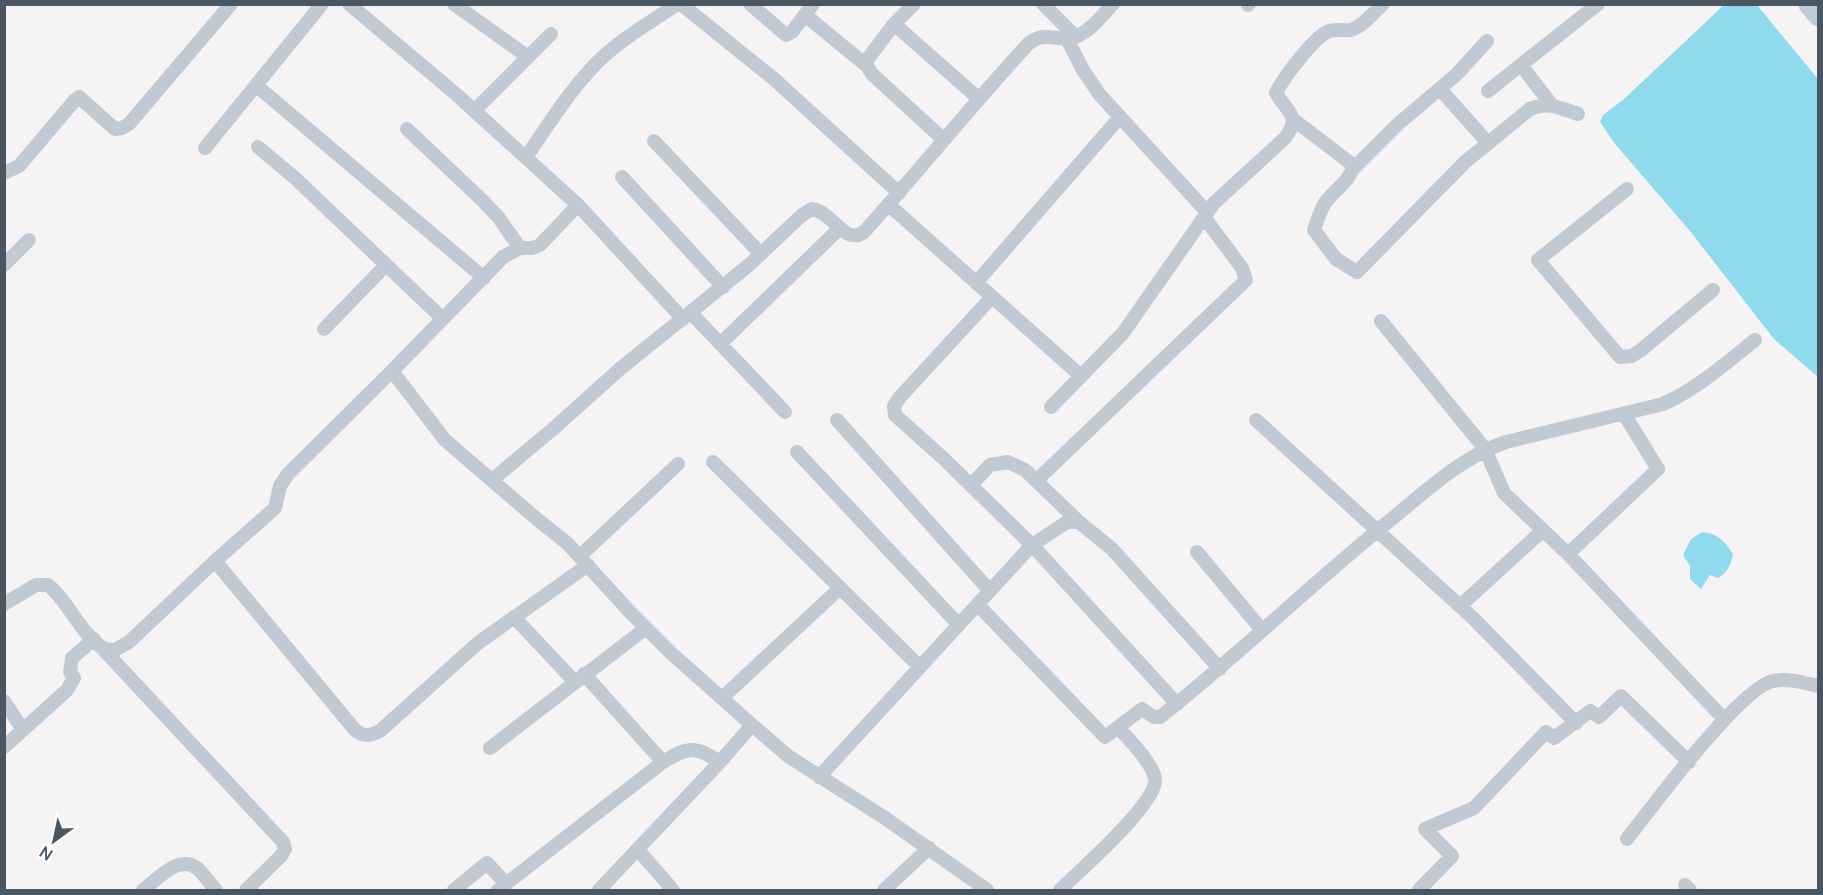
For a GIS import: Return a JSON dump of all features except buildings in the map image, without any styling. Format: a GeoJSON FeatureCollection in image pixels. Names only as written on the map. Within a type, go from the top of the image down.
{"type":"FeatureCollection","features":[{"type":"Feature","properties":{"kind":"main road"},"geometry":{"type":"LineString","coordinates":[[1808,4],[1818,16]]}},
{"type":"Feature","properties":{"kind":"street"},"geometry":{"type":"LineString","coordinates":[[4,173],[19,166],[79,97],[116,129],[122,129],[129,124],[231,4]]}},
{"type":"Feature","properties":{"kind":"street"},"geometry":{"type":"LineString","coordinates":[[205,148],[322,4]]}},
{"type":"Feature","properties":{"kind":"street"},"geometry":{"type":"LineString","coordinates":[[349,4],[475,110],[578,205],[687,316],[720,344],[784,412]]}},
{"type":"Feature","properties":{"kind":"street"},"geometry":{"type":"LineString","coordinates":[[453,4],[528,57]]}},
{"type":"Feature","properties":{"kind":"street"},"geometry":{"type":"LineString","coordinates":[[526,157],[569,96],[603,56],[627,36],[679,4],[774,79],[899,193]]}},
{"type":"Feature","properties":{"kind":"street"},"geometry":{"type":"LineString","coordinates":[[750,4],[786,35],[792,32],[809,10],[867,66],[872,74],[944,140]]}},
{"type":"Feature","properties":{"kind":"street"},"geometry":{"type":"LineString","coordinates":[[867,66],[867,60],[894,24],[914,4]]}},
{"type":"Feature","properties":{"kind":"street"},"geometry":{"type":"LineString","coordinates":[[1036,482],[1246,280],[1242,268],[1206,215],[1092,84],[1071,37],[1042,4]]}},
{"type":"Feature","properties":{"kind":"street"},"geometry":{"type":"LineString","coordinates":[[492,480],[621,368],[723,287],[802,215],[812,209],[821,211],[850,236],[856,237],[863,233],[978,98],[1035,38],[1071,37],[1090,28],[1113,4]]}},
{"type":"Feature","properties":{"kind":"street"},"geometry":{"type":"LineString","coordinates":[[1051,407],[1123,333],[1214,203],[1293,128],[1292,114],[1276,93],[1281,83],[1321,35],[1330,30],[1356,28],[1383,4]]}},
{"type":"Feature","properties":{"kind":"street"},"geometry":{"type":"LineString","coordinates":[[1488,91],[1598,4]]}},
{"type":"Feature","properties":{"kind":"street"},"geometry":{"type":"LineString","coordinates":[[894,24],[978,98]]}},
{"type":"Feature","properties":{"kind":"street"},"geometry":{"type":"LineString","coordinates":[[475,110],[551,34]]}},
{"type":"Feature","properties":{"kind":"street"},"geometry":{"type":"LineString","coordinates":[[1487,41],[1457,74],[1398,124],[1353,170],[1325,204],[1314,230],[1336,260],[1357,272],[1465,162],[1530,109],[1540,104],[1551,104],[1578,114]]}},
{"type":"Feature","properties":{"kind":"street"},"geometry":{"type":"LineString","coordinates":[[1521,65],[1551,104]]}},
{"type":"Feature","properties":{"kind":"street"},"geometry":{"type":"LineString","coordinates":[[256,86],[484,278]]}},
{"type":"Feature","properties":{"kind":"street"},"geometry":{"type":"LineString","coordinates":[[1440,88],[1488,143]]}},
{"type":"Feature","properties":{"kind":"street"},"geometry":{"type":"LineString","coordinates":[[976,283],[1120,117]]}},
{"type":"Feature","properties":{"kind":"street"},"geometry":{"type":"LineString","coordinates":[[1294,120],[1353,165],[1353,170]]}},
{"type":"Feature","properties":{"kind":"street"},"geometry":{"type":"LineString","coordinates":[[406,129],[483,201],[499,218],[520,248]]}},
{"type":"Feature","properties":{"kind":"street"},"geometry":{"type":"LineString","coordinates":[[654,141],[761,254]]}},
{"type":"Feature","properties":{"kind":"street"},"geometry":{"type":"LineString","coordinates":[[258,147],[295,178],[443,319]]}},
{"type":"Feature","properties":{"kind":"street"},"geometry":{"type":"LineString","coordinates":[[622,177],[723,287]]}},
{"type":"Feature","properties":{"kind":"street"},"geometry":{"type":"LineString","coordinates":[[1627,189],[1538,260],[1563,291],[1620,357],[1632,356],[1641,350],[1713,290]]}},
{"type":"Feature","properties":{"kind":"street"},"geometry":{"type":"LineString","coordinates":[[98,644],[115,651],[129,642],[275,508],[280,486],[288,474],[503,257],[520,248],[532,248],[540,244],[578,205]]}},
{"type":"Feature","properties":{"kind":"street"},"geometry":{"type":"LineString","coordinates":[[888,205],[1081,376]]}},
{"type":"Feature","properties":{"kind":"street"},"geometry":{"type":"LineString","coordinates":[[720,344],[840,228]]}},
{"type":"Feature","properties":{"kind":"street"},"geometry":{"type":"LineString","coordinates":[[4,265],[29,240]]}},
{"type":"Feature","properties":{"kind":"street"},"geometry":{"type":"LineString","coordinates":[[324,329],[386,265]]}},
{"type":"Feature","properties":{"kind":"street"},"geometry":{"type":"LineString","coordinates":[[992,297],[900,397],[894,406],[896,415],[1032,545],[1177,704]]}},
{"type":"Feature","properties":{"kind":"street"},"geometry":{"type":"LineString","coordinates":[[1381,321],[1485,449],[1504,493],[1568,554],[1724,719]]}},
{"type":"Feature","properties":{"kind":"street"},"geometry":{"type":"LineString","coordinates":[[978,604],[1104,737],[1142,709],[1157,718],[1177,704],[1220,669],[1355,548],[1457,466],[1485,449],[1506,442],[1663,404],[1698,385],[1755,340]]}},
{"type":"Feature","properties":{"kind":"street"},"geometry":{"type":"LineString","coordinates":[[392,371],[445,440],[567,543],[646,628],[752,725],[788,756],[929,848],[987,891]]}},
{"type":"Feature","properties":{"kind":"street"},"geometry":{"type":"LineString","coordinates":[[1568,554],[1658,469],[1624,414]]}},
{"type":"Feature","properties":{"kind":"street"},"geometry":{"type":"LineString","coordinates":[[837,420],[990,591]]}},
{"type":"Feature","properties":{"kind":"street"},"geometry":{"type":"LineString","coordinates":[[1256,420],[1460,606],[1576,723]]}},
{"type":"Feature","properties":{"kind":"street"},"geometry":{"type":"LineString","coordinates":[[797,452],[959,625]]}},
{"type":"Feature","properties":{"kind":"street"},"geometry":{"type":"LineString","coordinates":[[713,462],[921,667]]}},
{"type":"Feature","properties":{"kind":"street"},"geometry":{"type":"LineString","coordinates":[[971,485],[990,465],[1000,462],[1025,470],[1079,522],[1112,549],[1220,669]]}},
{"type":"Feature","properties":{"kind":"street"},"geometry":{"type":"LineString","coordinates":[[215,561],[355,730],[361,735],[370,736],[380,731],[478,643],[584,560],[678,464]]}},
{"type":"Feature","properties":{"kind":"street"},"geometry":{"type":"LineString","coordinates":[[819,777],[1032,545],[1067,522],[1079,522]]}},
{"type":"Feature","properties":{"kind":"street"},"geometry":{"type":"LineString","coordinates":[[1460,606],[1542,531]]}},
{"type":"Feature","properties":{"kind":"street"},"geometry":{"type":"LineString","coordinates":[[1197,552],[1262,630]]}},
{"type":"Feature","properties":{"kind":"street"},"geometry":{"type":"LineString","coordinates":[[4,604],[36,585],[48,585],[59,594],[98,644],[283,842],[285,849],[281,856],[246,891]]}},
{"type":"Feature","properties":{"kind":"street"},"geometry":{"type":"LineString","coordinates":[[722,698],[840,588]]}},
{"type":"Feature","properties":{"kind":"street"},"geometry":{"type":"LineString","coordinates":[[514,617],[663,762]]}},
{"type":"Feature","properties":{"kind":"street"},"geometry":{"type":"LineString","coordinates":[[490,748],[646,628]]}},
{"type":"Feature","properties":{"kind":"street"},"geometry":{"type":"LineString","coordinates":[[4,747],[68,690],[74,678],[70,672],[72,658],[98,644]]}},
{"type":"Feature","properties":{"kind":"street"},"geometry":{"type":"LineString","coordinates":[[1627,838],[1724,719],[1759,687],[1771,681],[1788,679],[1818,686]]}},
{"type":"Feature","properties":{"kind":"street"},"geometry":{"type":"LineString","coordinates":[[1419,891],[1452,856],[1425,830],[1474,808],[1546,732],[1554,738],[1590,711],[1599,717],[1621,696],[1689,762]]}},
{"type":"Feature","properties":{"kind":"street"},"geometry":{"type":"LineString","coordinates":[[4,701],[23,730]]}},
{"type":"Feature","properties":{"kind":"street"},"geometry":{"type":"LineString","coordinates":[[599,891],[752,725]]}},
{"type":"Feature","properties":{"kind":"street"},"geometry":{"type":"LineString","coordinates":[[1060,891],[1135,818],[1155,786],[1155,777],[1145,759],[1118,728]]}},
{"type":"Feature","properties":{"kind":"street"},"geometry":{"type":"LineString","coordinates":[[454,891],[487,863],[502,887],[679,752],[690,749],[701,750],[720,762]]}},
{"type":"Feature","properties":{"kind":"street"},"geometry":{"type":"LineString","coordinates":[[884,891],[929,848]]}},
{"type":"Feature","properties":{"kind":"street"},"geometry":{"type":"LineString","coordinates":[[639,850],[673,891]]}},
{"type":"Feature","properties":{"kind":"street"},"geometry":{"type":"LineString","coordinates":[[143,891],[176,865],[187,864],[196,868],[216,891]]}},
{"type":"Feature","properties":{"kind":"water"},"geometry":{"type":"Polygon","coordinates":[[[1725,4],[1757,5],[1818,79],[1818,377],[1774,339],[1690,231],[1615,144],[1600,122],[1603,115],[1624,99],[1725,4]]]}},
{"type":"Feature","properties":{"kind":"water"},"geometry":{"type":"Polygon","coordinates":[[[1702,532],[1713,534],[1727,545],[1733,554],[1724,574],[1718,578],[1710,575],[1701,589],[1690,579],[1690,566],[1683,555],[1691,539],[1702,532]]]}}]}
